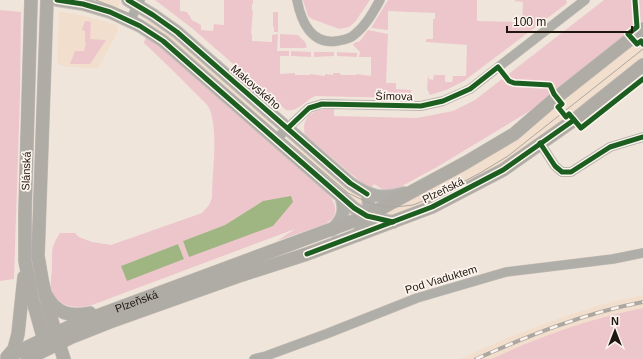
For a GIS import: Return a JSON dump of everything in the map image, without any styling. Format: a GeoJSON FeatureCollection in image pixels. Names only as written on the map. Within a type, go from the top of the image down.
{"type":"FeatureCollection","features":[{"type":"Feature","properties":{"kind":"main road","name":"Slánská"},"geometry":{"type":"LineString","coordinates":[[31,0],[25,207],[25,261],[33,301],[46,350]]}},
{"type":"Feature","properties":{"kind":"main road","name":"Slánská"},"geometry":{"type":"LineString","coordinates":[[47,0],[38,256],[42,288],[64,359]]}},
{"type":"Feature","properties":{"kind":"main road","name":"Plzeňská"},"geometry":{"type":"LineString","coordinates":[[27,359],[46,350],[57,338],[127,305],[368,216],[465,163],[514,134],[557,97],[643,29]]}},
{"type":"Feature","properties":{"kind":"main road","name":"Plzeňská"},"geometry":{"type":"LineString","coordinates":[[57,338],[118,319],[358,235],[432,207],[503,170],[574,120],[643,65]]}},
{"type":"Feature","properties":{"kind":"main road"},"geometry":{"type":"LineString","coordinates":[[6,358],[14,349],[18,334],[25,261]]}},
{"type":"Feature","properties":{"kind":"main road"},"geometry":{"type":"LineString","coordinates":[[42,288],[54,306],[70,315],[78,315],[127,305]]}},
{"type":"Feature","properties":{"kind":"main road","name":"Plzeňská"},"geometry":{"type":"LineString","coordinates":[[6,358],[46,350]]}},
{"type":"Feature","properties":{"kind":"street"},"geometry":{"type":"LineString","coordinates":[[57,0],[95,6],[140,26],[163,41],[354,208],[368,216],[394,222]]}},
{"type":"Feature","properties":{"kind":"street"},"geometry":{"type":"LineString","coordinates":[[296,0],[302,21],[311,34],[322,40],[332,42],[344,40],[354,35],[368,19],[380,0]]}},
{"type":"Feature","properties":{"kind":"street","name":"Šímova"},"geometry":{"type":"LineString","coordinates":[[275,140],[309,108],[322,104],[422,106],[454,97],[470,89],[585,0]]}},
{"type":"Feature","properties":{"kind":"street"},"geometry":{"type":"LineString","coordinates":[[130,21],[135,2]]}},
{"type":"Feature","properties":{"kind":"street","name":"Makovského"},"geometry":{"type":"LineString","coordinates":[[135,2],[177,32],[350,183],[367,194],[387,197],[419,188]]}},
{"type":"Feature","properties":{"kind":"street"},"geometry":{"type":"LineString","coordinates":[[540,143],[555,166],[562,172],[571,172],[610,147],[643,137]]}},
{"type":"Feature","properties":{"kind":"street"},"geometry":{"type":"LineString","coordinates":[[358,235],[368,216],[369,208],[367,194]]}},
{"type":"Feature","properties":{"kind":"street"},"geometry":{"type":"LineString","coordinates":[[332,230],[340,222],[343,213],[344,207],[341,196]]}},
{"type":"Feature","properties":{"kind":"street","name":"Pod Viaduktem"},"geometry":{"type":"LineString","coordinates":[[254,359],[326,334],[417,298],[506,272],[643,254]]}},
{"type":"Feature","properties":{"kind":"shaded area"},"geometry":{"type":"Polygon","coordinates":[[[80,0],[118,0],[120,2],[117,9],[80,0]]]}},
{"type":"Feature","properties":{"kind":"shaded area"},"geometry":{"type":"Polygon","coordinates":[[[155,0],[180,0],[180,11],[187,12],[192,20],[201,25],[201,30],[213,31],[214,24],[224,25],[224,0],[253,0],[252,41],[272,42],[272,35],[278,34],[277,51],[289,51],[289,56],[280,56],[280,74],[295,73],[295,75],[310,74],[325,76],[325,74],[333,75],[333,73],[340,73],[341,75],[356,74],[371,76],[371,57],[359,57],[360,52],[353,45],[354,43],[360,41],[368,30],[388,34],[386,83],[396,83],[396,89],[411,90],[411,96],[410,98],[400,98],[315,96],[294,110],[286,110],[193,29],[155,0]]]}},
{"type":"Feature","properties":{"kind":"shaded area"},"geometry":{"type":"Polygon","coordinates":[[[303,0],[370,0],[355,22],[349,27],[339,29],[312,19],[308,16],[303,0]]]}},
{"type":"Feature","properties":{"kind":"shaded area"},"geometry":{"type":"Polygon","coordinates":[[[388,0],[477,0],[477,21],[522,22],[523,2],[515,0],[566,0],[567,2],[464,81],[446,90],[430,95],[427,89],[428,75],[429,79],[433,80],[434,75],[445,75],[445,82],[452,82],[453,76],[466,76],[467,45],[426,42],[426,39],[433,39],[433,19],[435,19],[435,13],[388,11],[388,30],[371,28],[388,0]]]}},
{"type":"Feature","properties":{"kind":"shaded area"},"geometry":{"type":"Polygon","coordinates":[[[604,0],[643,0],[643,23],[538,106],[437,167],[402,186],[389,190],[382,189],[374,184],[371,188],[367,187],[305,135],[304,128],[307,117],[316,111],[328,109],[334,109],[334,116],[417,118],[453,111],[475,100],[604,0]]]}},
{"type":"Feature","properties":{"kind":"shaded area"},"geometry":{"type":"Polygon","coordinates":[[[0,10],[21,12],[14,279],[0,281],[0,10]]]}},
{"type":"Feature","properties":{"kind":"shaded area"},"geometry":{"type":"Polygon","coordinates":[[[59,11],[89,17],[117,25],[118,31],[98,68],[67,67],[57,64],[59,11]]]}},
{"type":"Feature","properties":{"kind":"shaded area"},"geometry":{"type":"Polygon","coordinates":[[[273,12],[278,12],[278,32],[274,32],[273,12]]]}},
{"type":"Feature","properties":{"kind":"shaded area"},"geometry":{"type":"Polygon","coordinates":[[[150,16],[274,123],[271,128],[144,24],[150,16]]]}},
{"type":"Feature","properties":{"kind":"shaded area"},"geometry":{"type":"Polygon","coordinates":[[[85,21],[91,22],[90,39],[106,40],[90,64],[70,64],[75,51],[84,51],[86,43],[85,31],[82,30],[85,21]]]}},
{"type":"Feature","properties":{"kind":"shaded area"},"geometry":{"type":"Polygon","coordinates":[[[280,34],[298,35],[305,42],[307,47],[280,48],[280,34]]]}},
{"type":"Feature","properties":{"kind":"shaded area"},"geometry":{"type":"Polygon","coordinates":[[[146,35],[161,45],[329,195],[334,203],[335,211],[332,218],[325,224],[277,241],[295,229],[92,305],[80,307],[68,306],[57,300],[51,289],[53,249],[60,233],[75,233],[79,237],[92,242],[111,245],[202,213],[209,205],[212,198],[214,133],[210,110],[204,101],[144,43],[146,35]],[[263,201],[225,225],[183,241],[189,256],[263,201]],[[178,244],[121,266],[184,259],[178,244]]]}},
{"type":"Feature","properties":{"kind":"shaded area"},"geometry":{"type":"Polygon","coordinates":[[[643,37],[643,57],[539,139],[473,182],[395,216],[379,217],[466,170],[489,155],[643,37]]]}},
{"type":"Feature","properties":{"kind":"shaded area"},"geometry":{"type":"Polygon","coordinates":[[[291,51],[311,52],[311,57],[291,56],[291,51]]]}},
{"type":"Feature","properties":{"kind":"shaded area"},"geometry":{"type":"Polygon","coordinates":[[[314,52],[334,52],[334,56],[314,57],[314,52]]]}},
{"type":"Feature","properties":{"kind":"shaded area"},"geometry":{"type":"Polygon","coordinates":[[[337,52],[357,53],[357,57],[337,56],[337,52]]]}},
{"type":"Feature","properties":{"kind":"shaded area"},"geometry":{"type":"Polygon","coordinates":[[[296,143],[363,195],[363,211],[293,148],[296,143]]]}},
{"type":"Feature","properties":{"kind":"shaded area"},"geometry":{"type":"Polygon","coordinates":[[[291,196],[293,202],[273,226],[189,257],[183,241],[225,225],[263,201],[291,196]]]}},
{"type":"Feature","properties":{"kind":"shaded area"},"geometry":{"type":"Polygon","coordinates":[[[178,244],[184,259],[127,281],[121,266],[178,244]]]}},
{"type":"Feature","properties":{"kind":"shaded area"},"geometry":{"type":"Polygon","coordinates":[[[643,295],[643,308],[607,316],[564,330],[491,359],[460,359],[502,340],[560,318],[603,304],[643,295]]]}},
{"type":"Feature","properties":{"kind":"shaded area"},"geometry":{"type":"Polygon","coordinates":[[[643,308],[643,359],[491,359],[566,329],[604,317],[643,308]]]}},
{"type":"Feature","properties":{"kind":"tram line"},"geometry":{"type":"LineString","coordinates":[[96,0],[133,15],[162,34],[348,193],[369,203],[385,207],[413,205],[440,194],[508,156],[643,49]]}},
{"type":"Feature","properties":{"kind":"railway"},"geometry":{"type":"LineString","coordinates":[[476,359],[558,326],[600,312],[643,302]]}},
{"type":"Feature","properties":{"kind":"cycle path"},"geometry":{"type":"LineString","coordinates":[[57,0],[83,4],[110,12],[140,26],[163,41],[354,208],[367,216],[393,222]]}},
{"type":"Feature","properties":{"kind":"cycle path"},"geometry":{"type":"LineString","coordinates":[[128,0],[177,32],[350,183],[367,194]]}},
{"type":"Feature","properties":{"kind":"cycle path"},"geometry":{"type":"LineString","coordinates":[[635,0],[637,27],[628,34],[637,44],[641,41],[643,44]]}},
{"type":"Feature","properties":{"kind":"cycle path"},"geometry":{"type":"LineString","coordinates":[[288,128],[309,108],[322,104],[421,106],[443,101],[470,89],[498,67],[509,81],[514,83],[550,85],[554,94],[562,104],[558,107],[566,117],[569,114],[581,128],[643,79]]}},
{"type":"Feature","properties":{"kind":"cycle path"},"geometry":{"type":"LineString","coordinates":[[307,254],[432,207],[503,170],[574,120]]}},
{"type":"Feature","properties":{"kind":"cycle path"},"geometry":{"type":"LineString","coordinates":[[540,143],[555,166],[562,172],[571,172],[610,147],[643,137]]}}]}
